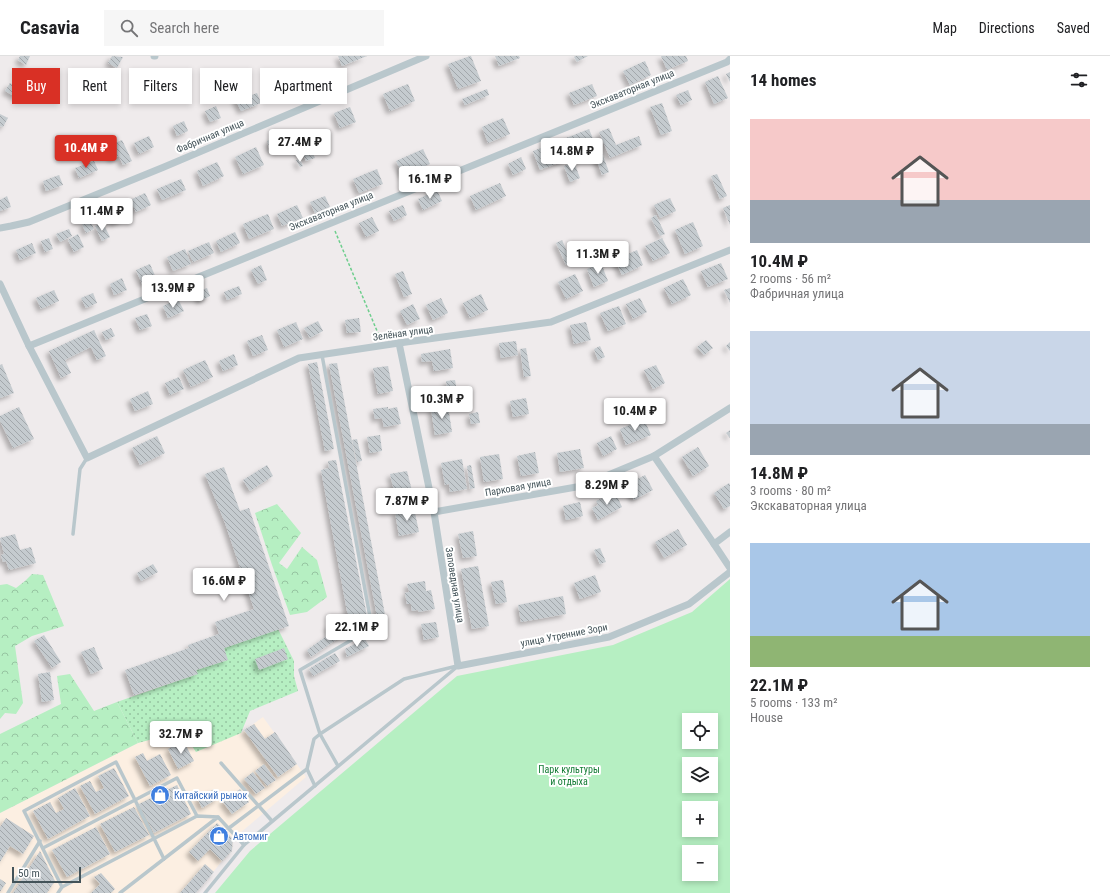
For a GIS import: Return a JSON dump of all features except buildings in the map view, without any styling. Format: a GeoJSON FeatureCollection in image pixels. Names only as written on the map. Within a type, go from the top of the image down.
{"type":"FeatureCollection","features":[{"type":"Feature","properties":{"kind":"street","name":"Фабричная улица"},"geometry":{"type":"LineString","coordinates":[[0,228],[23,223],[43,216],[164,167],[426,56]]}},
{"type":"Feature","properties":{"kind":"street","name":"Экскаваторная улица"},"geometry":{"type":"LineString","coordinates":[[29,346],[727,62],[730,59]]}},
{"type":"Feature","properties":{"kind":"street","name":"Зелёная улица"},"geometry":{"type":"LineString","coordinates":[[87,458],[299,358],[551,322],[730,250]]}},
{"type":"Feature","properties":{"kind":"street"},"geometry":{"type":"LineString","coordinates":[[0,284],[29,346],[87,458]]}},
{"type":"Feature","properties":{"kind":"street","name":"Заповедная улица"},"geometry":{"type":"LineString","coordinates":[[399,343],[434,512],[458,666]]}},
{"type":"Feature","properties":{"kind":"street","name":"Парковая улица"},"geometry":{"type":"LineString","coordinates":[[434,512],[582,486],[654,456],[730,408]]}},
{"type":"Feature","properties":{"kind":"street"},"geometry":{"type":"LineString","coordinates":[[654,456],[730,568]]}},
{"type":"Feature","properties":{"kind":"street"},"geometry":{"type":"LineString","coordinates":[[714,544],[730,532]]}},
{"type":"Feature","properties":{"kind":"street","name":"улица Утренние Зори"},"geometry":{"type":"LineString","coordinates":[[458,666],[609,637],[689,604],[730,572]]}},
{"type":"Feature","properties":{"kind":"lane"},"geometry":{"type":"LineString","coordinates":[[322,354],[372,628],[300,670],[320,734],[338,766]]}},
{"type":"Feature","properties":{"kind":"lane"},"geometry":{"type":"LineString","coordinates":[[73,534],[80,468],[87,458]]}},
{"type":"Feature","properties":{"kind":"lane"},"geometry":{"type":"LineString","coordinates":[[315,786],[307,769],[314,739],[404,679],[458,666]]}},
{"type":"Feature","properties":{"kind":"lane"},"geometry":{"type":"LineString","coordinates":[[205,893],[244,845],[458,666]]}},
{"type":"Feature","properties":{"kind":"lane"},"geometry":{"type":"LineString","coordinates":[[62,886],[24,811],[116,762],[164,859]]}},
{"type":"Feature","properties":{"kind":"lane"},"geometry":{"type":"LineString","coordinates":[[221,763],[272,821]]}},
{"type":"Feature","properties":{"kind":"lane"},"geometry":{"type":"LineString","coordinates":[[229,828],[307,769]]}},
{"type":"Feature","properties":{"kind":"lane"},"geometry":{"type":"LineString","coordinates":[[43,848],[177,778],[197,816]]}},
{"type":"Feature","properties":{"kind":"lane"},"geometry":{"type":"LineString","coordinates":[[58,893],[62,886],[197,816],[218,817],[244,845]]}},
{"type":"Feature","properties":{"kind":"lane"},"geometry":{"type":"LineString","coordinates":[[120,893],[218,817]]}},
{"type":"Feature","properties":{"kind":"lane"},"geometry":{"type":"LineString","coordinates":[[8,893],[40,842]]}},
{"type":"Feature","properties":{"kind":"path"},"geometry":{"type":"LineString","coordinates":[[332,222],[383,346]]}},
{"type":"Feature","properties":{"kind":"shaded area","name":"Китайский рынок"},"geometry":{"type":"Polygon","coordinates":[[[263,717],[306,777],[233,839],[232,851],[196,893],[0,893],[0,813],[138,743],[183,731],[241,733],[263,717]]]}},
{"type":"Feature","properties":{"kind":"green space"},"geometry":{"type":"Polygon","coordinates":[[[277,504],[301,533],[279,563],[287,569],[302,547],[317,560],[327,597],[307,612],[290,615],[255,513],[277,504]]]}},
{"type":"Feature","properties":{"kind":"green space"},"geometry":{"type":"Polygon","coordinates":[[[32,574],[43,575],[64,626],[32,636],[15,646],[23,703],[16,714],[5,713],[0,719],[0,585],[7,584],[16,588],[32,574]]]}},
{"type":"Feature","properties":{"kind":"green space","name":"Парк культуры и отдыха"},"geometry":{"type":"Polygon","coordinates":[[[730,579],[730,893],[215,893],[250,851],[457,676],[613,645],[692,612],[730,579]]]}},
{"type":"Feature","properties":{"kind":"green space"},"geometry":{"type":"Polygon","coordinates":[[[278,629],[294,661],[294,676],[298,691],[250,711],[241,733],[196,752],[182,731],[138,743],[117,702],[197,674],[196,670],[227,660],[224,648],[278,629]]]}},
{"type":"Feature","properties":{"kind":"green space"},"geometry":{"type":"Polygon","coordinates":[[[70,674],[94,711],[117,702],[138,743],[0,813],[0,734],[61,704],[57,676],[70,674]]]}},
{"type":"Feature","properties":{"kind":"place","name":"Китайский рынок"},"geometry":{"type":"Point","coordinates":[160,795]}},
{"type":"Feature","properties":{"kind":"place","name":"Автомиг"},"geometry":{"type":"Point","coordinates":[219,836]}}]}
